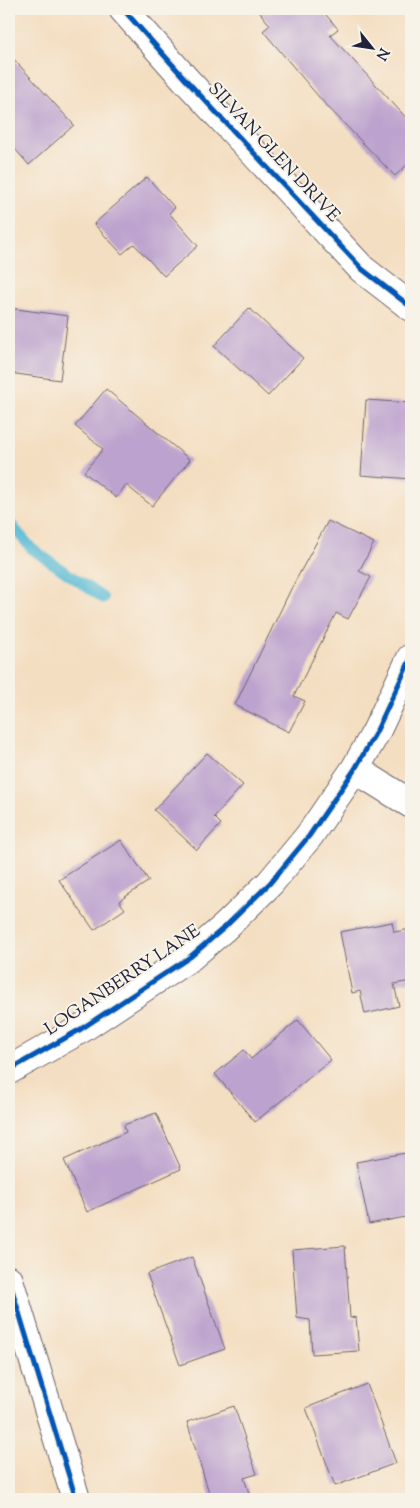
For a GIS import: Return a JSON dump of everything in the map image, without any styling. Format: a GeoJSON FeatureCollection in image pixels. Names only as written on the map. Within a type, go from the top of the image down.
{"type":"FeatureCollection","features":[{"type":"Feature","properties":{"kind":"street","name":"SILVAN GLEN DRIVE"},"geometry":{"type":"LineString","coordinates":[[123,9],[186,80],[362,269],[411,307]]}},
{"type":"Feature","properties":{"kind":"street","name":"LOGANBERRY LANE"},"geometry":{"type":"LineString","coordinates":[[9,1070],[81,1030],[190,957],[226,927],[270,883],[309,836],[355,769],[376,732],[411,658]]}},
{"type":"Feature","properties":{"kind":"street"},"geometry":{"type":"LineString","coordinates":[[355,769],[411,804]]}},
{"type":"Feature","properties":{"kind":"street"},"geometry":{"type":"LineString","coordinates":[[9,1280],[76,1499]]}},
{"type":"Feature","properties":{"kind":"building"},"geometry":{"type":"Polygon","coordinates":[[[257,9],[321,9],[338,29],[330,35],[411,123],[411,161],[395,176],[324,103],[263,31],[270,25],[257,9]]]}},
{"type":"Feature","properties":{"kind":"building"},"geometry":{"type":"Polygon","coordinates":[[[9,54],[74,125],[29,165],[9,142],[9,54]]]}},
{"type":"Feature","properties":{"kind":"building"},"geometry":{"type":"Polygon","coordinates":[[[147,177],[175,208],[169,213],[198,246],[164,276],[134,244],[122,254],[94,224],[147,177]]]}},
{"type":"Feature","properties":{"kind":"building"},"geometry":{"type":"Polygon","coordinates":[[[9,308],[68,316],[60,380],[9,373],[9,308]]]}},
{"type":"Feature","properties":{"kind":"building"},"geometry":{"type":"Polygon","coordinates":[[[249,308],[303,358],[268,396],[214,346],[249,308]]]}},
{"type":"Feature","properties":{"kind":"building"},"geometry":{"type":"Polygon","coordinates":[[[106,389],[190,460],[152,506],[126,485],[116,498],[84,472],[103,449],[75,426],[106,389]]]}},
{"type":"Feature","properties":{"kind":"building"},"geometry":{"type":"Polygon","coordinates":[[[366,400],[411,403],[411,479],[361,475],[366,400]]]}},
{"type":"Feature","properties":{"kind":"building"},"geometry":{"type":"Polygon","coordinates":[[[328,521],[374,543],[359,571],[371,577],[348,619],[336,613],[294,696],[305,701],[289,732],[235,705],[291,589],[328,521]]]}},
{"type":"Feature","properties":{"kind":"building"},"geometry":{"type":"Polygon","coordinates":[[[207,753],[243,785],[214,817],[221,824],[197,850],[154,810],[207,753]]]}},
{"type":"Feature","properties":{"kind":"building"},"geometry":{"type":"Polygon","coordinates":[[[121,840],[149,881],[119,901],[125,909],[94,930],[59,880],[121,840]]]}},
{"type":"Feature","properties":{"kind":"building"},"geometry":{"type":"Polygon","coordinates":[[[392,922],[394,932],[411,929],[411,981],[394,984],[399,1006],[365,1014],[360,991],[352,993],[340,932],[392,922]]]}},
{"type":"Feature","properties":{"kind":"building"},"geometry":{"type":"Polygon","coordinates":[[[298,1020],[331,1060],[255,1122],[215,1074],[244,1050],[251,1059],[298,1020]]]}},
{"type":"Feature","properties":{"kind":"building"},"geometry":{"type":"Polygon","coordinates":[[[156,1113],[181,1169],[87,1212],[64,1160],[126,1132],[124,1125],[156,1113]]]}},
{"type":"Feature","properties":{"kind":"building"},"geometry":{"type":"Polygon","coordinates":[[[411,1152],[411,1216],[369,1224],[356,1162],[411,1152]]]}},
{"type":"Feature","properties":{"kind":"building"},"geometry":{"type":"Polygon","coordinates":[[[345,1246],[350,1318],[356,1317],[359,1351],[312,1354],[310,1320],[297,1318],[292,1250],[345,1246]]]}},
{"type":"Feature","properties":{"kind":"building"},"geometry":{"type":"Polygon","coordinates":[[[192,1257],[225,1349],[180,1365],[147,1274],[192,1257]]]}},
{"type":"Feature","properties":{"kind":"building"},"geometry":{"type":"Polygon","coordinates":[[[367,1384],[396,1463],[335,1486],[306,1408],[367,1384]]]}},
{"type":"Feature","properties":{"kind":"building"},"geometry":{"type":"Polygon","coordinates":[[[234,1406],[257,1474],[244,1478],[251,1499],[211,1499],[187,1422],[234,1406]]]}},
{"type":"Feature","properties":{"kind":"waterway"},"geometry":{"type":"LineString","coordinates":[[9,522],[32,549],[103,598]]}},
{"type":"Feature","properties":{"kind":"cycle path"},"geometry":{"type":"LineString","coordinates":[[123,9],[186,80],[362,269],[411,307]]}},
{"type":"Feature","properties":{"kind":"cycle path"},"geometry":{"type":"LineString","coordinates":[[9,1070],[81,1029],[190,957],[225,927],[270,883],[309,836],[355,769],[376,732],[411,658]]}},
{"type":"Feature","properties":{"kind":"cycle path"},"geometry":{"type":"LineString","coordinates":[[9,1280],[76,1499]]}}]}
